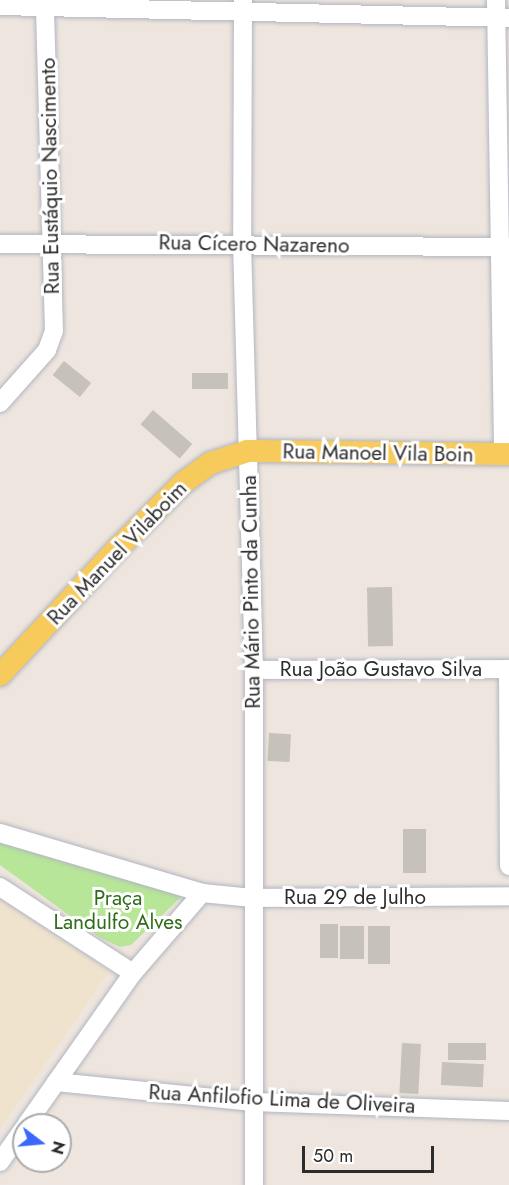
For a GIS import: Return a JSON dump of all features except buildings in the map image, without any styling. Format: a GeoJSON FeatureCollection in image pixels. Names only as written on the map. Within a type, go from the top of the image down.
{"type":"FeatureCollection","features":[{"type":"Feature","properties":{"kind":"main road","name":"Rua Manoel Vila Boin"},"geometry":{"type":"LineString","coordinates":[[247,451],[506,454]]}},
{"type":"Feature","properties":{"kind":"main road","name":"Rua Manuel Vilaboim"},"geometry":{"type":"LineString","coordinates":[[0,675],[183,483],[211,463],[247,451]]}},
{"type":"Feature","properties":{"kind":"street"},"geometry":{"type":"LineString","coordinates":[[496,0],[502,18],[506,454]]}},
{"type":"Feature","properties":{"kind":"street"},"geometry":{"type":"LineString","coordinates":[[0,6],[45,4],[243,5],[502,18]]}},
{"type":"Feature","properties":{"kind":"street","name":"Rua Eustáquio Nascimento"},"geometry":{"type":"LineString","coordinates":[[0,403],[46,350],[54,331],[45,4]]}},
{"type":"Feature","properties":{"kind":"street","name":"Rua Mário Pinto da Cunha"},"geometry":{"type":"LineString","coordinates":[[243,5],[242,243],[254,670],[254,1185]]}},
{"type":"Feature","properties":{"kind":"street","name":"Rua Cícero Nazareno"},"geometry":{"type":"LineString","coordinates":[[0,244],[242,243],[505,247]]}},
{"type":"Feature","properties":{"kind":"street"},"geometry":{"type":"LineString","coordinates":[[508,669],[509,866]]}},
{"type":"Feature","properties":{"kind":"street","name":"Rua João Gustavo Silva"},"geometry":{"type":"LineString","coordinates":[[254,670],[508,669]]}},
{"type":"Feature","properties":{"kind":"street"},"geometry":{"type":"LineString","coordinates":[[0,833],[202,893],[133,973],[35,1113]]}},
{"type":"Feature","properties":{"kind":"street"},"geometry":{"type":"LineString","coordinates":[[0,887],[133,973]]}},
{"type":"Feature","properties":{"kind":"street","name":"Rua 29 de Julho"},"geometry":{"type":"LineString","coordinates":[[202,893],[253,898],[509,896]]}},
{"type":"Feature","properties":{"kind":"street","name":"Rua Anfilofio Lima de Oliveira"},"geometry":{"type":"LineString","coordinates":[[56,1082],[253,1102],[509,1111]]}},
{"type":"Feature","properties":{"kind":"street"},"geometry":{"type":"LineString","coordinates":[[0,1162],[12,1145]]}},
{"type":"Feature","properties":{"kind":"shaded area"},"geometry":{"type":"Polygon","coordinates":[[[0,898],[109,972],[0,1129],[0,898]]]}},
{"type":"Feature","properties":{"kind":"green space","name":"Praça Landulfo Alves"},"geometry":{"type":"Polygon","coordinates":[[[0,843],[182,896],[131,945],[120,947],[99,937],[0,865],[0,843]]]}}]}
